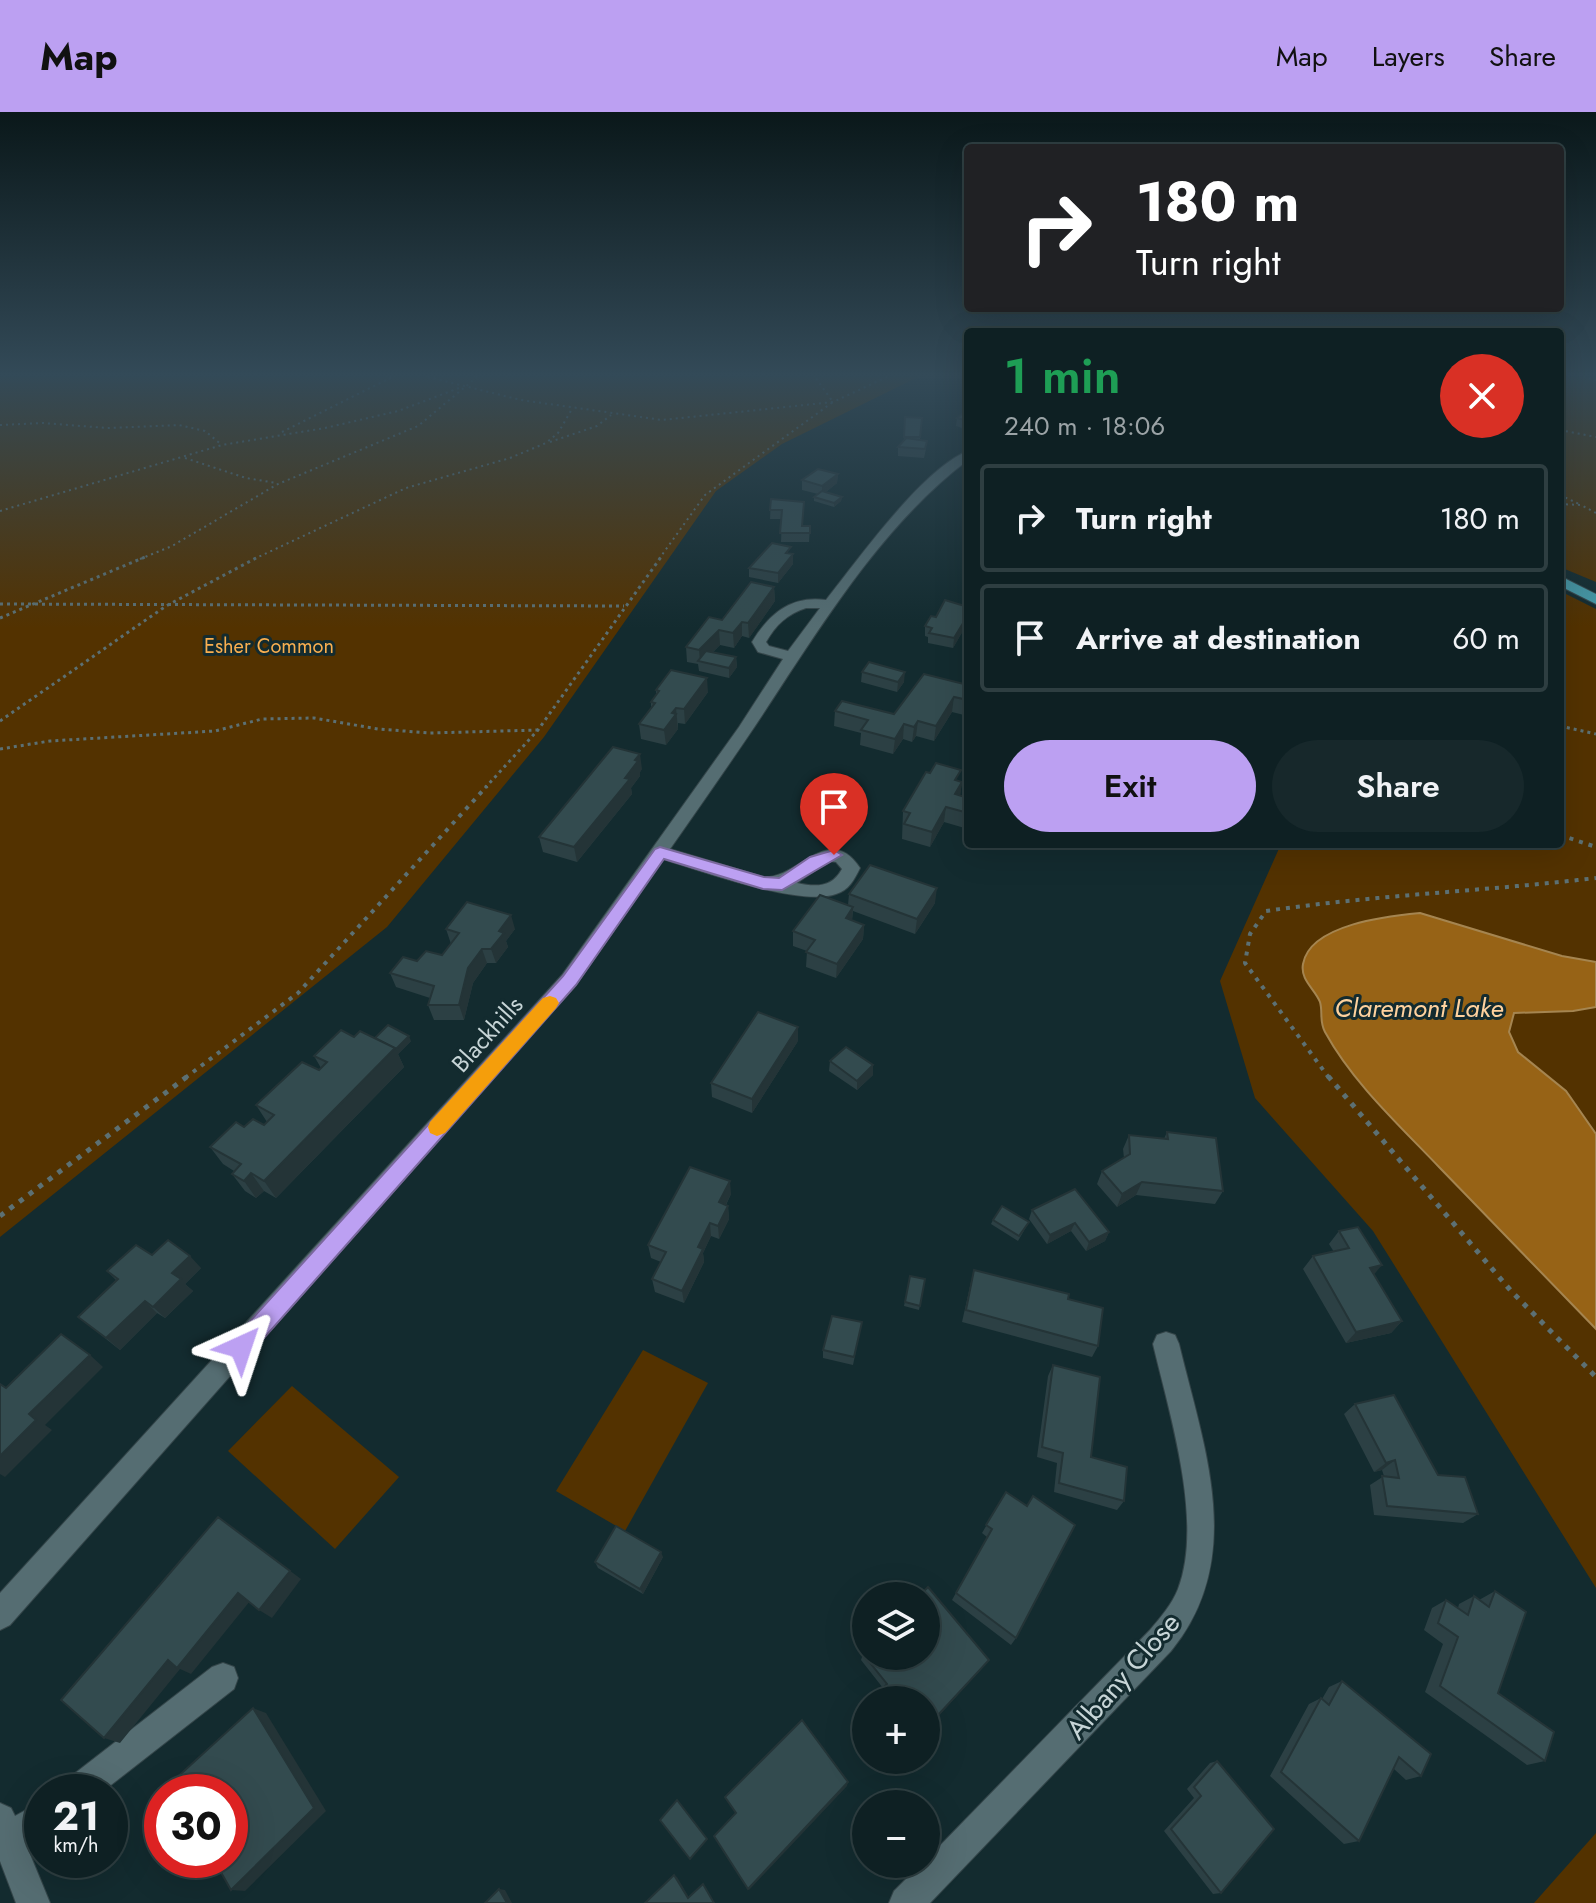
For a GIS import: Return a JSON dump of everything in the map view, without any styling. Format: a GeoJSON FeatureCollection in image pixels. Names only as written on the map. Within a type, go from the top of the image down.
{"type":"FeatureCollection","features":[{"type":"Feature","properties":{"kind":"main road"},"geometry":{"type":"LineString","coordinates":[[1564,582],[1596,600]]}},
{"type":"Feature","properties":{"kind":"street","name":"Blackhills"},"geometry":{"type":"LineString","coordinates":[[0,1615],[544,1010],[593,948],[828,605],[917,497],[960,461]]}},
{"type":"Feature","properties":{"kind":"street"},"geometry":{"type":"LineString","coordinates":[[791,657],[763,649],[759,642],[770,625],[778,614],[787,609],[813,604],[828,605]]}},
{"type":"Feature","properties":{"kind":"street"},"geometry":{"type":"LineString","coordinates":[[660,852],[763,883],[782,884]]}},
{"type":"Feature","properties":{"kind":"street","name":"Albany Close"},"geometry":{"type":"LineString","coordinates":[[906,1903],[1033,1777],[1178,1619],[1196,1581],[1202,1533],[1189,1441],[1166,1344]]}},
{"type":"Feature","properties":{"kind":"street"},"geometry":{"type":"LineString","coordinates":[[99,1774],[223,1678]]}},
{"type":"Feature","properties":{"kind":"street"},"geometry":{"type":"LineString","coordinates":[[24,1823],[4,1830],[33,1903]]}},
{"type":"Feature","properties":{"kind":"path"},"geometry":{"type":"LineString","coordinates":[[0,511],[176,461]]}},
{"type":"Feature","properties":{"kind":"path"},"geometry":{"type":"LineString","coordinates":[[193,461],[246,478],[278,484]]}},
{"type":"Feature","properties":{"kind":"path"},"geometry":{"type":"LineString","coordinates":[[0,618],[172,546],[278,484],[335,461]]}},
{"type":"Feature","properties":{"kind":"path"},"geometry":{"type":"LineString","coordinates":[[0,721],[166,606],[279,546],[406,488],[501,461]]}},
{"type":"Feature","properties":{"kind":"path"},"geometry":{"type":"LineString","coordinates":[[0,1216],[298,993],[538,730],[705,495],[752,461]]}},
{"type":"Feature","properties":{"kind":"path"},"geometry":{"type":"LineString","coordinates":[[1564,497],[1596,513]]}},
{"type":"Feature","properties":{"kind":"path"},"geometry":{"type":"LineString","coordinates":[[1564,504],[1581,505]]}},
{"type":"Feature","properties":{"kind":"path"},"geometry":{"type":"LineString","coordinates":[[0,604],[624,606]]}},
{"type":"Feature","properties":{"kind":"path"},"geometry":{"type":"LineString","coordinates":[[0,749],[50,741],[215,731],[262,719],[314,718],[378,729],[430,733],[538,730]]}},
{"type":"Feature","properties":{"kind":"path"},"geometry":{"type":"LineString","coordinates":[[1564,726],[1596,734]]}},
{"type":"Feature","properties":{"kind":"path"},"geometry":{"type":"LineString","coordinates":[[1564,836],[1596,847]]}},
{"type":"Feature","properties":{"kind":"path"},"geometry":{"type":"LineString","coordinates":[[1596,878],[1474,892],[1343,900],[1266,911],[1250,934],[1245,963],[1355,1109],[1511,1291],[1596,1377]]}},
{"type":"Feature","properties":{"kind":"green space","name":"Esher Common"},"geometry":{"type":"Polygon","coordinates":[[[0,461],[759,461],[716,491],[544,737],[387,927],[0,1237],[0,461]]]}},
{"type":"Feature","properties":{"kind":"green space"},"geometry":{"type":"Polygon","coordinates":[[[1564,461],[1596,461],[1596,582],[1564,569],[1564,461]]]}},
{"type":"Feature","properties":{"kind":"green space"},"geometry":{"type":"Polygon","coordinates":[[[1564,593],[1596,609],[1596,1588],[1373,1231],[1255,1098],[1220,981],[1279,848],[1564,848],[1564,593]]]}},
{"type":"Feature","properties":{"kind":"green space"},"geometry":{"type":"Polygon","coordinates":[[[643,1350],[708,1383],[625,1531],[556,1491],[643,1350]]]}},
{"type":"Feature","properties":{"kind":"green space"},"geometry":{"type":"Polygon","coordinates":[[[292,1386],[399,1477],[335,1549],[228,1451],[292,1386]]]}},
{"type":"Feature","properties":{"kind":"green space"},"geometry":{"type":"Polygon","coordinates":[[[1596,1833],[1596,1903],[1534,1903],[1596,1833]]]}},
{"type":"Feature","properties":{"kind":"water","name":"Claremont Lake"},"geometry":{"type":"Polygon","coordinates":[[[1420,913],[1562,956],[1596,962],[1596,1007],[1514,1013],[1509,1032],[1518,1052],[1566,1091],[1596,1134],[1596,1329],[1378,1103],[1349,1069],[1323,1028],[1320,1002],[1303,970],[1309,950],[1335,931],[1352,925],[1420,913]]]}},
{"type":"Feature","properties":{"kind":"building"},"geometry":{"type":"Polygon","coordinates":[[[818,469],[838,474],[822,486],[802,480],[818,469]]]}},
{"type":"Feature","properties":{"kind":"building"},"geometry":{"type":"Polygon","coordinates":[[[822,491],[842,497],[834,503],[814,497],[822,491]]]}},
{"type":"Feature","properties":{"kind":"building"},"geometry":{"type":"Polygon","coordinates":[[[771,499],[804,502],[802,526],[810,526],[810,533],[780,533],[782,510],[770,510],[771,499]]]}},
{"type":"Feature","properties":{"kind":"building"},"geometry":{"type":"Polygon","coordinates":[[[772,543],[791,547],[786,553],[793,554],[778,573],[749,568],[772,543]]]}},
{"type":"Feature","properties":{"kind":"building"},"geometry":{"type":"Polygon","coordinates":[[[751,582],[774,587],[748,623],[742,622],[733,633],[719,630],[699,650],[686,647],[709,617],[722,620],[751,582]]]}},
{"type":"Feature","properties":{"kind":"building"},"geometry":{"type":"Polygon","coordinates":[[[945,600],[964,606],[964,622],[954,638],[929,633],[932,628],[925,626],[931,616],[936,617],[945,600]]]}},
{"type":"Feature","properties":{"kind":"building"},"geometry":{"type":"Polygon","coordinates":[[[706,651],[736,657],[729,668],[698,661],[706,651]]]}},
{"type":"Feature","properties":{"kind":"building"},"geometry":{"type":"Polygon","coordinates":[[[869,662],[905,672],[898,682],[862,672],[869,662]]]}},
{"type":"Feature","properties":{"kind":"building"},"geometry":{"type":"Polygon","coordinates":[[[671,670],[707,678],[684,709],[676,708],[672,713],[676,714],[664,730],[639,724],[655,703],[651,702],[659,691],[656,690],[671,670]]]}},
{"type":"Feature","properties":{"kind":"building"},"geometry":{"type":"Polygon","coordinates":[[[924,674],[964,684],[964,699],[954,697],[936,726],[918,721],[914,727],[904,724],[895,739],[861,730],[868,720],[835,711],[842,701],[894,714],[924,674]]]}},
{"type":"Feature","properties":{"kind":"building"},"geometry":{"type":"Polygon","coordinates":[[[613,747],[640,754],[625,778],[630,779],[574,847],[539,837],[613,747]]]}},
{"type":"Feature","properties":{"kind":"building"},"geometry":{"type":"Polygon","coordinates":[[[936,763],[961,770],[955,780],[962,782],[955,794],[964,797],[964,812],[946,807],[932,832],[904,824],[910,813],[903,811],[926,772],[930,773],[936,763]]]}},
{"type":"Feature","properties":{"kind":"building"},"geometry":{"type":"Polygon","coordinates":[[[870,865],[937,888],[917,919],[849,894],[870,865]]]}},
{"type":"Feature","properties":{"kind":"building"},"geometry":{"type":"Polygon","coordinates":[[[820,895],[853,907],[846,918],[864,925],[837,964],[806,952],[815,940],[793,931],[820,895]]]}},
{"type":"Feature","properties":{"kind":"building"},"geometry":{"type":"Polygon","coordinates":[[[467,902],[511,915],[499,931],[504,933],[491,949],[482,949],[468,968],[459,1005],[428,1005],[434,986],[390,973],[403,957],[417,961],[426,951],[442,955],[459,933],[446,929],[467,902]]]}},
{"type":"Feature","properties":{"kind":"building"},"geometry":{"type":"Polygon","coordinates":[[[758,1012],[798,1027],[752,1099],[711,1083],[758,1012]]]}},
{"type":"Feature","properties":{"kind":"building"},"geometry":{"type":"Polygon","coordinates":[[[388,1025],[409,1036],[396,1049],[375,1038],[388,1025]]]}},
{"type":"Feature","properties":{"kind":"building"},"geometry":{"type":"Polygon","coordinates":[[[341,1030],[354,1037],[360,1031],[395,1048],[264,1181],[251,1173],[244,1181],[232,1174],[241,1164],[210,1147],[236,1122],[244,1127],[253,1119],[264,1125],[274,1115],[256,1105],[302,1062],[319,1070],[327,1062],[314,1056],[341,1030]]]}},
{"type":"Feature","properties":{"kind":"building"},"geometry":{"type":"Polygon","coordinates":[[[846,1047],[873,1065],[857,1081],[830,1061],[846,1047]]]}},
{"type":"Feature","properties":{"kind":"building"},"geometry":{"type":"Polygon","coordinates":[[[1167,1132],[1216,1138],[1223,1191],[1142,1182],[1122,1194],[1102,1171],[1130,1154],[1129,1135],[1168,1139],[1167,1132]]]}},
{"type":"Feature","properties":{"kind":"building"},"geometry":{"type":"Polygon","coordinates":[[[690,1167],[730,1181],[719,1202],[728,1206],[718,1226],[710,1223],[698,1247],[703,1249],[682,1291],[652,1279],[666,1252],[648,1245],[690,1167]]]}},
{"type":"Feature","properties":{"kind":"building"},"geometry":{"type":"Polygon","coordinates":[[[1075,1189],[1109,1232],[1089,1242],[1075,1223],[1050,1235],[1032,1210],[1075,1189]]]}},
{"type":"Feature","properties":{"kind":"building"},"geometry":{"type":"Polygon","coordinates":[[[1002,1206],[1029,1222],[1019,1236],[993,1220],[1002,1206]]]}},
{"type":"Feature","properties":{"kind":"building"},"geometry":{"type":"Polygon","coordinates":[[[1358,1227],[1382,1265],[1370,1268],[1402,1321],[1356,1332],[1313,1256],[1349,1248],[1339,1231],[1358,1227]]]}},
{"type":"Feature","properties":{"kind":"building"},"geometry":{"type":"Polygon","coordinates":[[[168,1240],[190,1256],[172,1273],[181,1279],[153,1307],[145,1301],[106,1338],[78,1317],[118,1279],[107,1271],[136,1245],[152,1255],[168,1240]]]}},
{"type":"Feature","properties":{"kind":"building"},"geometry":{"type":"Polygon","coordinates":[[[974,1270],[1069,1294],[1068,1299],[1103,1308],[1098,1346],[966,1310],[974,1270]]]}},
{"type":"Feature","properties":{"kind":"building"},"geometry":{"type":"Polygon","coordinates":[[[910,1276],[925,1279],[920,1306],[905,1302],[910,1276]]]}},
{"type":"Feature","properties":{"kind":"building"},"geometry":{"type":"Polygon","coordinates":[[[832,1316],[862,1322],[854,1357],[823,1350],[832,1316]]]}},
{"type":"Feature","properties":{"kind":"building"},"geometry":{"type":"Polygon","coordinates":[[[61,1334],[90,1355],[29,1414],[36,1420],[0,1456],[0,1384],[6,1388],[61,1334]]]}},
{"type":"Feature","properties":{"kind":"building"},"geometry":{"type":"Polygon","coordinates":[[[1053,1365],[1100,1377],[1091,1457],[1127,1467],[1124,1501],[1059,1483],[1063,1453],[1042,1447],[1053,1365]]]}},
{"type":"Feature","properties":{"kind":"building"},"geometry":{"type":"Polygon","coordinates":[[[1394,1395],[1438,1475],[1465,1477],[1478,1514],[1387,1506],[1382,1476],[1399,1478],[1395,1460],[1386,1463],[1355,1404],[1394,1395]]]}},
{"type":"Feature","properties":{"kind":"building"},"geometry":{"type":"Polygon","coordinates":[[[1006,1492],[1027,1506],[1033,1496],[1075,1525],[1016,1638],[956,1593],[992,1529],[986,1525],[1006,1492]]]}},
{"type":"Feature","properties":{"kind":"building"},"geometry":{"type":"Polygon","coordinates":[[[218,1517],[290,1571],[259,1610],[238,1593],[177,1668],[168,1660],[104,1738],[61,1700],[218,1517]]]}},
{"type":"Feature","properties":{"kind":"building"},"geometry":{"type":"Polygon","coordinates":[[[616,1526],[661,1552],[640,1589],[595,1562],[616,1526]]]}},
{"type":"Feature","properties":{"kind":"building"},"geometry":{"type":"Polygon","coordinates":[[[1495,1591],[1526,1612],[1498,1693],[1554,1732],[1545,1761],[1440,1686],[1458,1637],[1438,1623],[1446,1600],[1468,1615],[1474,1596],[1489,1607],[1495,1591]]]}},
{"type":"Feature","properties":{"kind":"building"},"geometry":{"type":"Polygon","coordinates":[[[940,1601],[989,1660],[940,1713],[940,1686],[885,1686],[887,1684],[876,1670],[940,1670],[940,1601]]]}},
{"type":"Feature","properties":{"kind":"building"},"geometry":{"type":"Polygon","coordinates":[[[1342,1681],[1431,1754],[1421,1776],[1399,1757],[1359,1841],[1281,1772],[1321,1698],[1329,1705],[1342,1681]]]}},
{"type":"Feature","properties":{"kind":"building"},"geometry":{"type":"Polygon","coordinates":[[[253,1708],[314,1808],[248,1873],[248,1774],[181,1774],[253,1708]]]}},
{"type":"Feature","properties":{"kind":"building"},"geometry":{"type":"Polygon","coordinates":[[[802,1720],[848,1782],[748,1889],[714,1836],[736,1813],[725,1797],[802,1720]]]}},
{"type":"Feature","properties":{"kind":"building"},"geometry":{"type":"Polygon","coordinates":[[[1217,1761],[1274,1829],[1221,1893],[1171,1829],[1201,1796],[1194,1787],[1217,1761]]]}},
{"type":"Feature","properties":{"kind":"building"},"geometry":{"type":"Polygon","coordinates":[[[677,1800],[707,1839],[690,1859],[660,1820],[677,1800]]]}},
{"type":"Feature","properties":{"kind":"building"},"geometry":{"type":"Polygon","coordinates":[[[674,1875],[688,1898],[703,1884],[714,1903],[645,1903],[674,1875]]]}},
{"type":"Feature","properties":{"kind":"building"},"geometry":{"type":"Polygon","coordinates":[[[224,1878],[243,1878],[231,1890],[224,1878]]]}},
{"type":"Feature","properties":{"kind":"building"},"geometry":{"type":"Polygon","coordinates":[[[499,1889],[507,1903],[485,1903],[499,1889]]]}},
{"type":"Feature","properties":{"kind":"slow traffic"},"geometry":{"type":"LineString","coordinates":[[437,1127],[550,1003]]}},
{"type":"Feature","properties":{"kind":"route"},"geometry":{"type":"LineString","coordinates":[[241,1347],[544,1010],[593,948],[660,852],[763,883],[782,884],[826,855],[834,855]]}}]}
